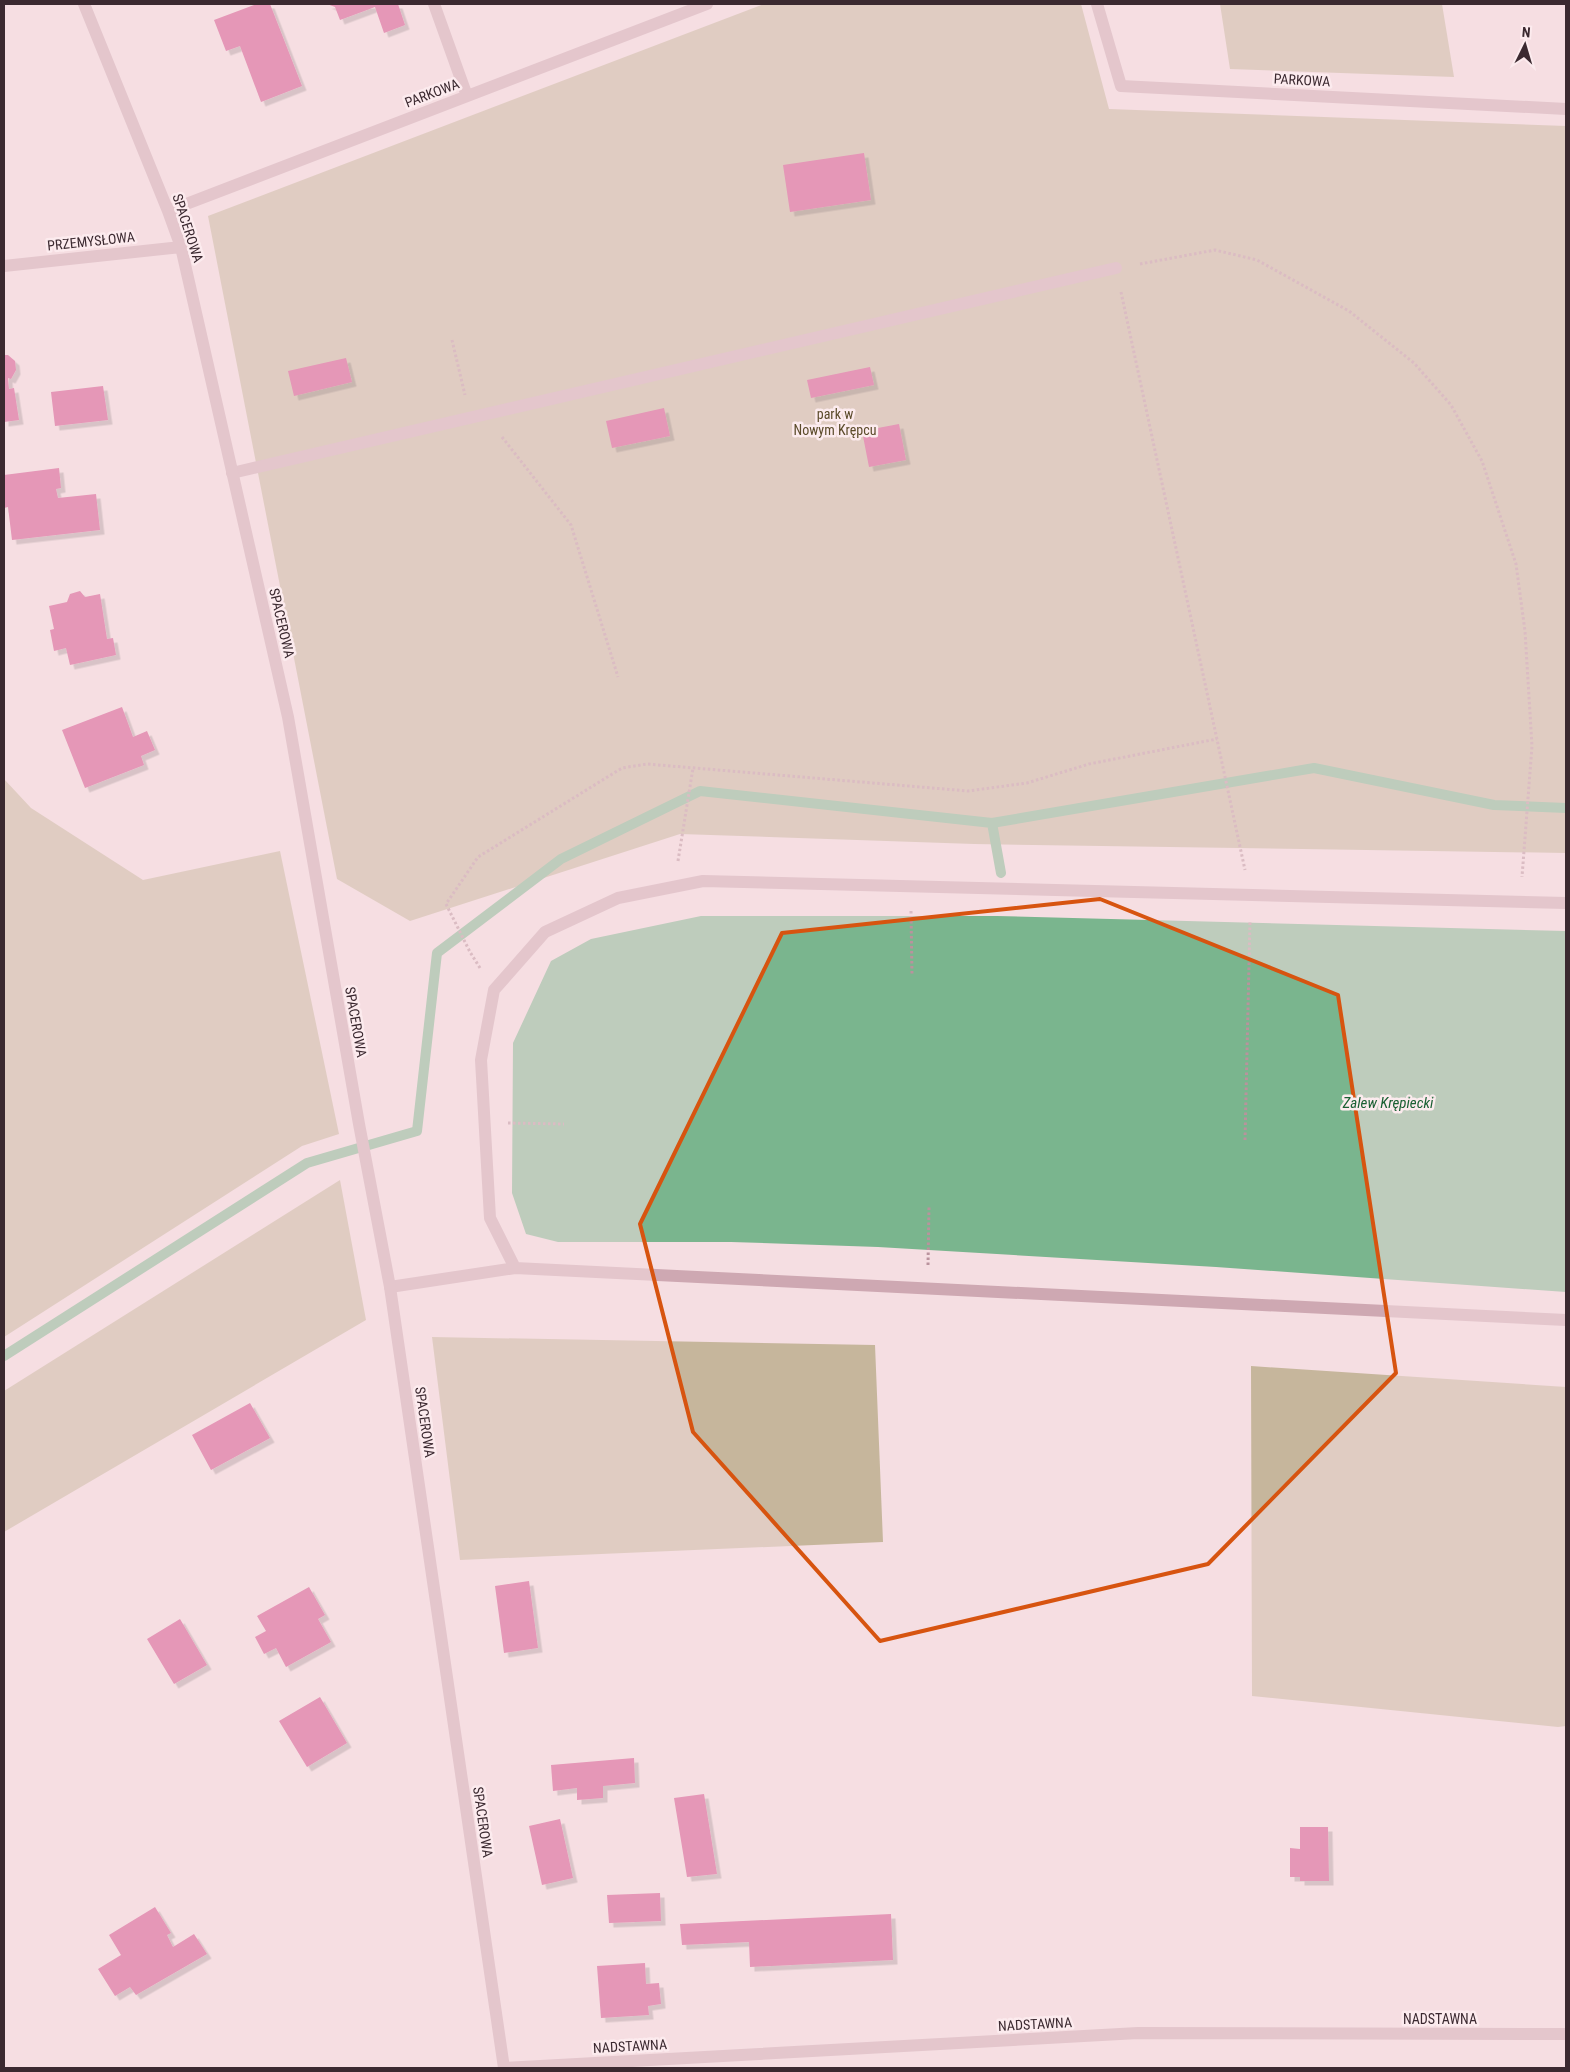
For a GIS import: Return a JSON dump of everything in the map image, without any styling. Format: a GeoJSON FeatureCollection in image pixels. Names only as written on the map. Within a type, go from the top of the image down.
{"type":"FeatureCollection","features":[{"type":"Feature","properties":{"kind":"street","name":"SPACEROWA"},"geometry":{"type":"LineString","coordinates":[[84,4],[181,246],[288,717],[370,1186],[390,1287],[505,2068]]}},
{"type":"Feature","properties":{"kind":"street"},"geometry":{"type":"LineString","coordinates":[[434,4],[467,96]]}},
{"type":"Feature","properties":{"kind":"street","name":"PARKOWA"},"geometry":{"type":"LineString","coordinates":[[168,211],[707,4]]}},
{"type":"Feature","properties":{"kind":"street","name":"PARKOWA"},"geometry":{"type":"LineString","coordinates":[[1097,4],[1121,86],[1566,109]]}},
{"type":"Feature","properties":{"kind":"street","name":"PRZEMYSŁOWA"},"geometry":{"type":"LineString","coordinates":[[4,266],[181,246]]}},
{"type":"Feature","properties":{"kind":"street"},"geometry":{"type":"LineString","coordinates":[[232,473],[1116,268]]}},
{"type":"Feature","properties":{"kind":"street"},"geometry":{"type":"LineString","coordinates":[[514,1268],[490,1218],[481,1060],[494,990],[545,932],[618,898],[703,881],[1566,903]]}},
{"type":"Feature","properties":{"kind":"street"},"geometry":{"type":"LineString","coordinates":[[390,1287],[514,1268],[1566,1320]]}},
{"type":"Feature","properties":{"kind":"street","name":"NADSTAWNA"},"geometry":{"type":"LineString","coordinates":[[505,2068],[1138,2033],[1566,2034]]}},
{"type":"Feature","properties":{"kind":"path"},"geometry":{"type":"LineString","coordinates":[[1245,1140],[1251,894],[1116,268],[1215,250],[1258,260],[1348,311],[1414,363],[1451,405],[1482,460],[1518,573],[1525,631],[1532,746],[1521,902]]}},
{"type":"Feature","properties":{"kind":"path"},"geometry":{"type":"LineString","coordinates":[[452,340],[471,418]]}},
{"type":"Feature","properties":{"kind":"path"},"geometry":{"type":"LineString","coordinates":[[484,415],[571,525],[618,677]]}},
{"type":"Feature","properties":{"kind":"path"},"geometry":{"type":"LineString","coordinates":[[470,952],[446,904],[478,857],[622,768],[647,764],[968,791],[1027,783],[1089,764],[1217,739]]}},
{"type":"Feature","properties":{"kind":"path"},"geometry":{"type":"LineString","coordinates":[[674,886],[693,768]]}},
{"type":"Feature","properties":{"kind":"path"},"geometry":{"type":"LineString","coordinates":[[911,885],[912,976]]}},
{"type":"Feature","properties":{"kind":"path"},"geometry":{"type":"LineString","coordinates":[[485,1123],[564,1124]]}},
{"type":"Feature","properties":{"kind":"path"},"geometry":{"type":"LineString","coordinates":[[928,1288],[929,1207]]}},
{"type":"Feature","properties":{"kind":"highlighted area"},"geometry":{"type":"Polygon","coordinates":[[[1100,899],[1338,995],[1396,1373],[1208,1564],[880,1641],[693,1432],[640,1224],[782,933],[1100,899]]]}},
{"type":"Feature","properties":{"kind":"green space","name":"park w Nowym Krępcu"},"geometry":{"type":"Polygon","coordinates":[[[764,4],[1081,4],[1109,109],[1566,126],[1566,853],[974,844],[680,834],[410,921],[337,879],[208,216],[764,4]]]}},
{"type":"Feature","properties":{"kind":"green space"},"geometry":{"type":"Polygon","coordinates":[[[1220,4],[1442,4],[1454,77],[1230,69],[1220,4]]]}},
{"type":"Feature","properties":{"kind":"green space"},"geometry":{"type":"Polygon","coordinates":[[[4,779],[31,808],[143,880],[280,851],[339,1134],[302,1146],[4,1337],[4,779]]]}},
{"type":"Feature","properties":{"kind":"green space"},"geometry":{"type":"Polygon","coordinates":[[[340,1180],[366,1320],[4,1532],[4,1391],[340,1180]]]}},
{"type":"Feature","properties":{"kind":"green space"},"geometry":{"type":"Polygon","coordinates":[[[432,1337],[875,1345],[883,1542],[460,1560],[432,1337]]]}},
{"type":"Feature","properties":{"kind":"green space"},"geometry":{"type":"Polygon","coordinates":[[[1251,1366],[1566,1387],[1566,1726],[1558,1727],[1252,1696],[1251,1366]]]}},
{"type":"Feature","properties":{"kind":"water","name":"Zalew Krępiecki"},"geometry":{"type":"Polygon","coordinates":[[[701,916],[997,916],[1566,931],[1566,1292],[1216,1267],[878,1247],[731,1242],[558,1242],[526,1234],[512,1193],[513,1043],[551,961],[591,939],[701,916]]]}},
{"type":"Feature","properties":{"kind":"building"},"geometry":{"type":"Polygon","coordinates":[[[257,4],[270,4],[302,86],[261,102],[240,46],[226,51],[214,20],[257,4]]]}},
{"type":"Feature","properties":{"kind":"building"},"geometry":{"type":"Polygon","coordinates":[[[327,4],[398,4],[405,25],[384,33],[375,7],[340,20],[335,7],[327,4]]]}},
{"type":"Feature","properties":{"kind":"building"},"geometry":{"type":"Polygon","coordinates":[[[864,153],[871,200],[790,212],[783,165],[864,153]]]}},
{"type":"Feature","properties":{"kind":"building"},"geometry":{"type":"Polygon","coordinates":[[[4,355],[8,355],[15,361],[16,370],[11,379],[8,378],[9,389],[14,388],[19,420],[4,422],[4,355]]]}},
{"type":"Feature","properties":{"kind":"building"},"geometry":{"type":"Polygon","coordinates":[[[346,358],[352,382],[294,396],[288,371],[346,358]]]}},
{"type":"Feature","properties":{"kind":"building"},"geometry":{"type":"Polygon","coordinates":[[[870,367],[874,385],[811,398],[807,380],[870,367]]]}},
{"type":"Feature","properties":{"kind":"building"},"geometry":{"type":"Polygon","coordinates":[[[103,386],[108,420],[55,426],[51,392],[103,386]]]}},
{"type":"Feature","properties":{"kind":"building"},"geometry":{"type":"Polygon","coordinates":[[[664,408],[670,436],[612,448],[606,421],[664,408]]]}},
{"type":"Feature","properties":{"kind":"building"},"geometry":{"type":"Polygon","coordinates":[[[899,424],[906,460],[869,467],[862,431],[899,424]]]}},
{"type":"Feature","properties":{"kind":"building"},"geometry":{"type":"Polygon","coordinates":[[[59,468],[61,488],[56,489],[58,498],[96,494],[100,530],[12,540],[8,507],[4,508],[4,475],[59,468]]]}},
{"type":"Feature","properties":{"kind":"building"},"geometry":{"type":"Polygon","coordinates":[[[80,591],[85,597],[100,594],[107,639],[113,638],[116,655],[70,665],[66,648],[54,651],[50,630],[54,629],[49,606],[67,602],[70,594],[80,591]]]}},
{"type":"Feature","properties":{"kind":"building"},"geometry":{"type":"Polygon","coordinates":[[[122,707],[133,737],[147,731],[155,750],[141,756],[144,765],[85,788],[62,730],[122,707]]]}},
{"type":"Feature","properties":{"kind":"building"},"geometry":{"type":"Polygon","coordinates":[[[250,1403],[270,1438],[211,1470],[192,1435],[250,1403]]]}},
{"type":"Feature","properties":{"kind":"building"},"geometry":{"type":"Polygon","coordinates":[[[529,1581],[538,1648],[504,1653],[495,1586],[529,1581]]]}},
{"type":"Feature","properties":{"kind":"building"},"geometry":{"type":"Polygon","coordinates":[[[309,1587],[325,1615],[318,1619],[331,1642],[286,1667],[276,1648],[264,1654],[255,1637],[266,1631],[257,1616],[309,1587]]]}},
{"type":"Feature","properties":{"kind":"building"},"geometry":{"type":"Polygon","coordinates":[[[180,1619],[207,1665],[174,1684],[147,1639],[180,1619]]]}},
{"type":"Feature","properties":{"kind":"building"},"geometry":{"type":"Polygon","coordinates":[[[320,1697],[347,1743],[307,1767],[279,1721],[320,1697]]]}},
{"type":"Feature","properties":{"kind":"building"},"geometry":{"type":"Polygon","coordinates":[[[634,1758],[635,1783],[603,1786],[603,1798],[577,1800],[577,1788],[553,1791],[551,1765],[634,1758]]]}},
{"type":"Feature","properties":{"kind":"building"},"geometry":{"type":"Polygon","coordinates":[[[704,1794],[717,1874],[687,1877],[674,1798],[704,1794]]]}},
{"type":"Feature","properties":{"kind":"building"},"geometry":{"type":"Polygon","coordinates":[[[560,1819],[573,1878],[542,1885],[529,1826],[560,1819]]]}},
{"type":"Feature","properties":{"kind":"building"},"geometry":{"type":"Polygon","coordinates":[[[1300,1827],[1328,1827],[1329,1881],[1300,1881],[1300,1877],[1290,1877],[1290,1848],[1300,1849],[1300,1827]]]}},
{"type":"Feature","properties":{"kind":"building"},"geometry":{"type":"Polygon","coordinates":[[[660,1893],[661,1921],[609,1923],[607,1895],[660,1893]]]}},
{"type":"Feature","properties":{"kind":"building"},"geometry":{"type":"Polygon","coordinates":[[[155,1907],[171,1933],[167,1935],[173,1947],[194,1934],[207,1954],[136,1995],[130,1987],[115,1996],[98,1969],[121,1955],[109,1935],[155,1907]]]}},
{"type":"Feature","properties":{"kind":"building"},"geometry":{"type":"Polygon","coordinates":[[[891,1914],[893,1960],[750,1967],[749,1942],[682,1945],[680,1924],[891,1914]]]}},
{"type":"Feature","properties":{"kind":"building"},"geometry":{"type":"Polygon","coordinates":[[[645,1963],[646,1984],[659,1983],[661,2004],[648,2006],[649,2015],[601,2018],[597,1966],[645,1963]]]}},
{"type":"Feature","properties":{"kind":"waterway"},"geometry":{"type":"LineString","coordinates":[[4,1356],[307,1163],[417,1131],[437,953],[561,859],[700,791],[992,823],[1314,768],[1494,805],[1566,808]]}},
{"type":"Feature","properties":{"kind":"waterway"},"geometry":{"type":"LineString","coordinates":[[992,823],[1001,873]]}}]}
